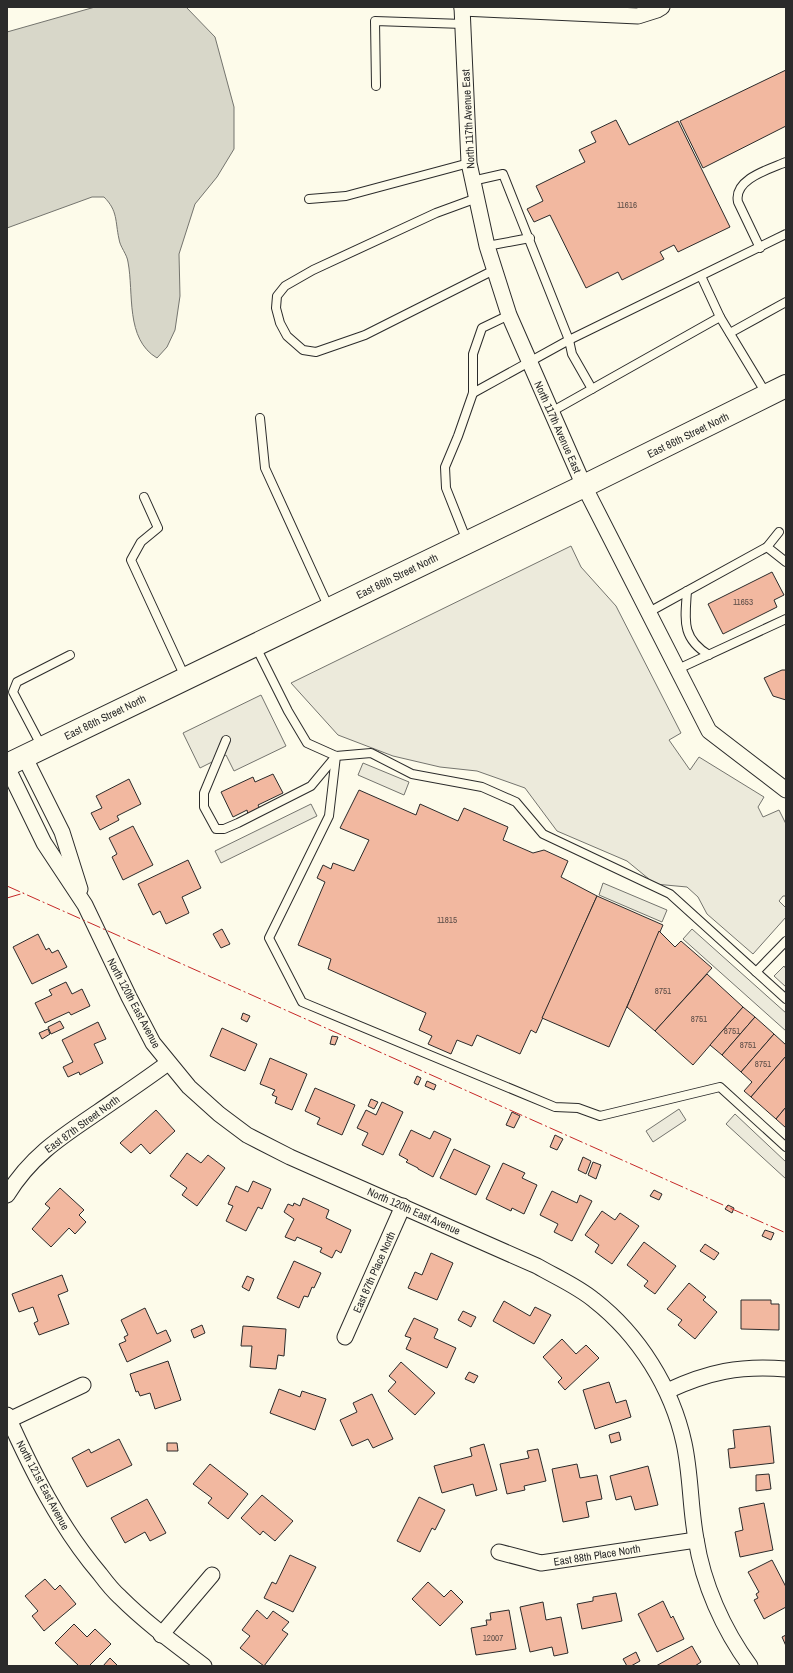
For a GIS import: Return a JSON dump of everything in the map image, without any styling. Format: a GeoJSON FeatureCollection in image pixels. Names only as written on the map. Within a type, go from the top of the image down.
{"type":"FeatureCollection","features":[{"type":"Feature","properties":{"kind":"main road","name":"East 86th Street North"},"geometry":{"type":"LineString","coordinates":[[20,759],[777,391]]}},
{"type":"Feature","properties":{"kind":"street"},"geometry":{"type":"LineString","coordinates":[[462,7],[638,16],[662,7]]}},
{"type":"Feature","properties":{"kind":"street","name":"North 117th Avenue East"},"geometry":{"type":"LineString","coordinates":[[462,7],[469,163],[487,246],[509,316],[584,486],[709,731],[786,790]]}},
{"type":"Feature","properties":{"kind":"street","name":"North 120th East Avenue"},"geometry":{"type":"LineString","coordinates":[[20,759],[62,832],[85,905]]}},
{"type":"Feature","properties":{"kind":"street","name":"North 120th East Avenue"},"geometry":{"type":"LineString","coordinates":[[20,759],[44,843],[85,905],[153,1043],[189,1088],[218,1114],[247,1135],[290,1157],[537,1266],[594,1300],[633,1338],[667,1391],[678,1420],[688,1467],[696,1540],[713,1601],[727,1629],[750,1666]]}},
{"type":"Feature","properties":{"kind":"street","name":"East 87th Street North"},"geometry":{"type":"LineString","coordinates":[[7,1195],[31,1163],[56,1141],[168,1063]]}},
{"type":"Feature","properties":{"kind":"street","name":"East 87th Place North"},"geometry":{"type":"LineString","coordinates":[[345,1337],[403,1206]]}},
{"type":"Feature","properties":{"kind":"street"},"geometry":{"type":"LineString","coordinates":[[667,1391],[690,1380],[718,1372],[762,1367],[786,1369]]}},
{"type":"Feature","properties":{"kind":"street","name":"North 121st East Avenue"},"geometry":{"type":"LineString","coordinates":[[83,1385],[8,1417],[51,1505],[71,1537],[119,1596],[161,1635],[204,1666]]}},
{"type":"Feature","properties":{"kind":"street","name":"East 88th Place North"},"geometry":{"type":"LineString","coordinates":[[499,1552],[541,1563],[696,1540]]}},
{"type":"Feature","properties":{"kind":"street"},"geometry":{"type":"LineString","coordinates":[[161,1635],[212,1575]]}},
{"type":"Feature","properties":{"kind":"lane"},"geometry":{"type":"LineString","coordinates":[[376,86],[375,21],[463,24]]}},
{"type":"Feature","properties":{"kind":"lane"},"geometry":{"type":"LineString","coordinates":[[760,248],[736,196],[745,181],[786,162]]}},
{"type":"Feature","properties":{"kind":"lane"},"geometry":{"type":"LineString","coordinates":[[309,199],[346,196],[469,163]]}},
{"type":"Feature","properties":{"kind":"lane"},"geometry":{"type":"LineString","coordinates":[[472,181],[503,174],[570,340],[572,354],[592,389]]}},
{"type":"Feature","properties":{"kind":"lane"},"geometry":{"type":"LineString","coordinates":[[477,198],[436,212],[313,270],[286,286],[277,296],[276,308],[280,323],[287,336],[303,350],[316,352],[365,335],[494,270]]}},
{"type":"Feature","properties":{"kind":"lane"},"geometry":{"type":"LineString","coordinates":[[473,394],[570,340],[786,234]]}},
{"type":"Feature","properties":{"kind":"lane"},"geometry":{"type":"LineString","coordinates":[[487,246],[530,238]]}},
{"type":"Feature","properties":{"kind":"lane"},"geometry":{"type":"LineString","coordinates":[[701,276],[720,317],[730,333],[777,391]]}},
{"type":"Feature","properties":{"kind":"lane"},"geometry":{"type":"LineString","coordinates":[[730,333],[786,302]]}},
{"type":"Feature","properties":{"kind":"lane"},"geometry":{"type":"LineString","coordinates":[[467,542],[446,488],[445,467],[473,394],[473,354],[482,328],[509,316]]}},
{"type":"Feature","properties":{"kind":"lane"},"geometry":{"type":"LineString","coordinates":[[551,412],[720,317]]}},
{"type":"Feature","properties":{"kind":"lane"},"geometry":{"type":"LineString","coordinates":[[260,418],[265,468],[329,608]]}},
{"type":"Feature","properties":{"kind":"lane"},"geometry":{"type":"LineString","coordinates":[[144,498],[158,528],[141,542],[131,560],[185,678]]}},
{"type":"Feature","properties":{"kind":"lane"},"geometry":{"type":"LineString","coordinates":[[648,612],[767,547],[779,532]]}},
{"type":"Feature","properties":{"kind":"lane"},"geometry":{"type":"LineString","coordinates":[[767,547],[786,562]]}},
{"type":"Feature","properties":{"kind":"lane"},"geometry":{"type":"LineString","coordinates":[[687,591],[685,618],[689,637],[697,648],[709,655]]}},
{"type":"Feature","properties":{"kind":"lane"},"geometry":{"type":"LineString","coordinates":[[678,669],[786,619]]}},
{"type":"Feature","properties":{"kind":"lane"},"geometry":{"type":"LineString","coordinates":[[254,644],[288,711],[307,743],[336,756],[370,753],[412,774],[482,787],[516,802],[543,834],[670,894],[786,999]]}},
{"type":"Feature","properties":{"kind":"lane"},"geometry":{"type":"LineString","coordinates":[[20,759],[13,692],[16,682],[70,654]]}},
{"type":"Feature","properties":{"kind":"lane"},"geometry":{"type":"LineString","coordinates":[[226,740],[204,792],[204,807],[216,829],[224,829],[238,823],[311,786],[336,756]]}},
{"type":"Feature","properties":{"kind":"lane"},"geometry":{"type":"LineString","coordinates":[[336,756],[329,816],[269,938],[302,1002],[555,1107],[578,1108],[600,1116],[720,1086],[786,1147]]}},
{"type":"Feature","properties":{"kind":"lane"},"geometry":{"type":"LineString","coordinates":[[756,972],[786,941]]}},
{"type":"Feature","properties":{"kind":"shaded area"},"geometry":{"type":"Polygon","coordinates":[[[95,7],[186,7],[215,37],[234,107],[234,149],[217,177],[195,204],[179,254],[180,296],[175,330],[167,347],[157,358],[147,350],[135,327],[131,301],[130,274],[127,259],[120,242],[114,212],[104,197],[92,197],[7,228],[7,32],[95,7]]]}},
{"type":"Feature","properties":{"kind":"shaded area"},"geometry":{"type":"Polygon","coordinates":[[[571,546],[581,567],[616,606],[681,733],[669,740],[690,770],[699,757],[764,797],[758,807],[763,817],[779,810],[786,824],[786,896],[783,896],[779,901],[786,908],[786,917],[753,954],[707,914],[698,897],[687,887],[655,884],[627,861],[557,831],[525,788],[477,771],[440,767],[393,756],[338,735],[291,683],[571,546]]]}},
{"type":"Feature","properties":{"kind":"shaded area"},"geometry":{"type":"Polygon","coordinates":[[[261,695],[286,746],[234,771],[226,755],[200,768],[183,733],[261,695]]]}},
{"type":"Feature","properties":{"kind":"shaded area"},"geometry":{"type":"Polygon","coordinates":[[[363,763],[409,782],[404,795],[358,775],[363,763]]]}},
{"type":"Feature","properties":{"kind":"shaded area"},"geometry":{"type":"Polygon","coordinates":[[[311,804],[317,816],[221,863],[215,851],[311,804]]]}},
{"type":"Feature","properties":{"kind":"shaded area"},"geometry":{"type":"Polygon","coordinates":[[[603,883],[667,910],[662,922],[599,895],[603,883]]]}},
{"type":"Feature","properties":{"kind":"shaded area"},"geometry":{"type":"Polygon","coordinates":[[[692,929],[786,1013],[786,1031],[683,939],[692,929]]]}},
{"type":"Feature","properties":{"kind":"shaded area"},"geometry":{"type":"Polygon","coordinates":[[[784,966],[786,969],[786,987],[774,976],[784,966]]]}},
{"type":"Feature","properties":{"kind":"shaded area"},"geometry":{"type":"Polygon","coordinates":[[[679,1109],[686,1120],[653,1142],[646,1131],[679,1109]]]}},
{"type":"Feature","properties":{"kind":"shaded area"},"geometry":{"type":"Polygon","coordinates":[[[735,1114],[786,1162],[786,1179],[726,1124],[735,1114]]]}},
{"type":"Feature","properties":{"kind":"building"},"geometry":{"type":"Polygon","coordinates":[[[786,70],[786,126],[703,168],[680,121],[786,70]]]}},
{"type":"Feature","properties":{"kind":"building"},"geometry":{"type":"Polygon","coordinates":[[[616,120],[629,145],[678,121],[730,227],[678,252],[674,245],[660,252],[664,259],[622,280],[618,272],[586,288],[550,215],[534,222],[527,209],[543,201],[536,186],[585,162],[579,150],[596,142],[591,132],[616,120]]]}},
{"type":"Feature","properties":{"kind":"building"},"geometry":{"type":"Polygon","coordinates":[[[772,572],[784,595],[774,600],[777,607],[723,634],[708,604],[772,572]]]}},
{"type":"Feature","properties":{"kind":"building"},"geometry":{"type":"Polygon","coordinates":[[[782,670],[786,670],[786,700],[773,696],[764,678],[782,670]]]}},
{"type":"Feature","properties":{"kind":"building"},"geometry":{"type":"Polygon","coordinates":[[[273,774],[283,793],[258,805],[260,809],[248,815],[247,810],[233,817],[221,792],[253,777],[255,782],[273,774]]]}},
{"type":"Feature","properties":{"kind":"building"},"geometry":{"type":"Polygon","coordinates":[[[129,779],[141,804],[117,816],[119,820],[100,830],[91,813],[102,808],[96,796],[129,779]]]}},
{"type":"Feature","properties":{"kind":"building"},"geometry":{"type":"Polygon","coordinates":[[[359,790],[416,815],[420,804],[458,821],[464,808],[508,827],[503,840],[533,853],[544,850],[568,861],[561,877],[597,896],[536,1033],[531,1030],[520,1054],[477,1035],[472,1046],[457,1040],[451,1054],[428,1044],[432,1036],[419,1030],[426,1013],[328,969],[331,959],[298,945],[325,882],[317,878],[323,865],[331,869],[333,863],[354,871],[369,840],[340,828],[359,790]]]}},
{"type":"Feature","properties":{"kind":"building"},"geometry":{"type":"Polygon","coordinates":[[[133,826],[153,865],[123,880],[112,857],[117,854],[109,838],[133,826]]]}},
{"type":"Feature","properties":{"kind":"building"},"geometry":{"type":"Polygon","coordinates":[[[188,860],[201,888],[182,897],[189,913],[166,924],[160,911],[153,915],[138,884],[188,860]]]}},
{"type":"Feature","properties":{"kind":"building"},"geometry":{"type":"Polygon","coordinates":[[[597,896],[663,925],[609,1047],[542,1018],[597,896]]]}},
{"type":"Feature","properties":{"kind":"building"},"geometry":{"type":"Polygon","coordinates":[[[222,929],[230,944],[221,948],[213,934],[222,929]]]}},
{"type":"Feature","properties":{"kind":"building"},"geometry":{"type":"Polygon","coordinates":[[[659,931],[675,947],[681,941],[712,968],[655,1031],[627,1007],[659,931]]]}},
{"type":"Feature","properties":{"kind":"building"},"geometry":{"type":"Polygon","coordinates":[[[38,934],[46,950],[49,948],[52,953],[58,950],[67,967],[32,984],[13,947],[38,934]]]}},
{"type":"Feature","properties":{"kind":"building"},"geometry":{"type":"Polygon","coordinates":[[[707,974],[743,1007],[693,1065],[655,1031],[707,974]]]}},
{"type":"Feature","properties":{"kind":"building"},"geometry":{"type":"Polygon","coordinates":[[[66,982],[72,994],[82,989],[90,1006],[71,1015],[69,1012],[45,1023],[35,1003],[52,995],[49,990],[66,982]]]}},
{"type":"Feature","properties":{"kind":"building"},"geometry":{"type":"Polygon","coordinates":[[[743,1007],[755,1017],[722,1055],[710,1045],[743,1007]]]}},
{"type":"Feature","properties":{"kind":"building"},"geometry":{"type":"Polygon","coordinates":[[[243,1013],[250,1016],[247,1022],[241,1019],[243,1013]]]}},
{"type":"Feature","properties":{"kind":"building"},"geometry":{"type":"Polygon","coordinates":[[[755,1017],[774,1034],[741,1072],[722,1055],[755,1017]]]}},
{"type":"Feature","properties":{"kind":"building"},"geometry":{"type":"Polygon","coordinates":[[[60,1021],[64,1028],[51,1034],[48,1027],[60,1021]]]}},
{"type":"Feature","properties":{"kind":"building"},"geometry":{"type":"Polygon","coordinates":[[[98,1022],[106,1039],[94,1044],[103,1063],[80,1075],[79,1072],[68,1077],[63,1067],[73,1062],[62,1040],[98,1022]]]}},
{"type":"Feature","properties":{"kind":"building"},"geometry":{"type":"Polygon","coordinates":[[[222,1028],[257,1044],[245,1071],[210,1056],[222,1028]]]}},
{"type":"Feature","properties":{"kind":"building"},"geometry":{"type":"Polygon","coordinates":[[[48,1029],[50,1034],[42,1039],[39,1033],[48,1029]]]}},
{"type":"Feature","properties":{"kind":"building"},"geometry":{"type":"Polygon","coordinates":[[[774,1034],[786,1045],[786,1056],[751,1097],[744,1091],[752,1082],[741,1072],[774,1034]]]}},
{"type":"Feature","properties":{"kind":"building"},"geometry":{"type":"Polygon","coordinates":[[[332,1036],[338,1037],[335,1045],[330,1044],[332,1036]]]}},
{"type":"Feature","properties":{"kind":"building"},"geometry":{"type":"Polygon","coordinates":[[[786,1056],[786,1107],[776,1119],[751,1097],[786,1056]]]}},
{"type":"Feature","properties":{"kind":"building"},"geometry":{"type":"Polygon","coordinates":[[[270,1058],[307,1074],[292,1110],[275,1103],[277,1097],[272,1095],[275,1090],[260,1084],[270,1058]]]}},
{"type":"Feature","properties":{"kind":"building"},"geometry":{"type":"Polygon","coordinates":[[[417,1076],[421,1078],[418,1085],[414,1083],[417,1076]]]}},
{"type":"Feature","properties":{"kind":"building"},"geometry":{"type":"Polygon","coordinates":[[[427,1081],[436,1085],[434,1090],[425,1086],[427,1081]]]}},
{"type":"Feature","properties":{"kind":"building"},"geometry":{"type":"Polygon","coordinates":[[[315,1088],[355,1105],[342,1135],[317,1124],[320,1118],[305,1111],[315,1088]]]}},
{"type":"Feature","properties":{"kind":"building"},"geometry":{"type":"Polygon","coordinates":[[[371,1099],[378,1102],[374,1109],[368,1106],[371,1099]]]}},
{"type":"Feature","properties":{"kind":"building"},"geometry":{"type":"Polygon","coordinates":[[[382,1102],[403,1112],[383,1155],[362,1145],[368,1133],[357,1128],[366,1110],[376,1115],[382,1102]]]}},
{"type":"Feature","properties":{"kind":"building"},"geometry":{"type":"Polygon","coordinates":[[[786,1107],[786,1128],[776,1119],[786,1107]]]}},
{"type":"Feature","properties":{"kind":"building"},"geometry":{"type":"Polygon","coordinates":[[[156,1110],[175,1131],[150,1154],[141,1144],[131,1153],[120,1143],[156,1110]]]}},
{"type":"Feature","properties":{"kind":"building"},"geometry":{"type":"Polygon","coordinates":[[[512,1112],[520,1116],[514,1128],[506,1125],[512,1112]]]}},
{"type":"Feature","properties":{"kind":"building"},"geometry":{"type":"Polygon","coordinates":[[[411,1130],[430,1139],[434,1131],[451,1139],[433,1177],[406,1162],[408,1160],[399,1155],[411,1130]]]}},
{"type":"Feature","properties":{"kind":"building"},"geometry":{"type":"Polygon","coordinates":[[[555,1135],[563,1139],[557,1150],[550,1147],[555,1135]]]}},
{"type":"Feature","properties":{"kind":"building"},"geometry":{"type":"Polygon","coordinates":[[[454,1149],[490,1166],[476,1195],[440,1178],[454,1149]]]}},
{"type":"Feature","properties":{"kind":"building"},"geometry":{"type":"Polygon","coordinates":[[[187,1153],[201,1163],[208,1155],[225,1168],[197,1206],[182,1195],[187,1188],[170,1176],[187,1153]]]}},
{"type":"Feature","properties":{"kind":"building"},"geometry":{"type":"Polygon","coordinates":[[[583,1157],[591,1161],[586,1174],[578,1170],[583,1157]]]}},
{"type":"Feature","properties":{"kind":"building"},"geometry":{"type":"Polygon","coordinates":[[[593,1162],[601,1165],[596,1179],[588,1175],[593,1162]]]}},
{"type":"Feature","properties":{"kind":"building"},"geometry":{"type":"Polygon","coordinates":[[[503,1163],[525,1173],[522,1178],[537,1185],[524,1214],[512,1208],[511,1211],[486,1199],[503,1163]]]}},
{"type":"Feature","properties":{"kind":"building"},"geometry":{"type":"Polygon","coordinates":[[[253,1181],[271,1189],[262,1209],[258,1207],[246,1231],[226,1221],[233,1206],[228,1204],[236,1186],[248,1192],[253,1181]]]}},
{"type":"Feature","properties":{"kind":"building"},"geometry":{"type":"Polygon","coordinates":[[[60,1188],[84,1210],[79,1215],[86,1222],[75,1234],[69,1228],[51,1247],[32,1229],[50,1208],[45,1204],[60,1188]]]}},
{"type":"Feature","properties":{"kind":"building"},"geometry":{"type":"Polygon","coordinates":[[[654,1190],[662,1194],[659,1200],[650,1196],[654,1190]]]}},
{"type":"Feature","properties":{"kind":"building"},"geometry":{"type":"Polygon","coordinates":[[[552,1191],[577,1203],[580,1195],[592,1201],[572,1241],[554,1232],[558,1224],[540,1215],[552,1191]]]}},
{"type":"Feature","properties":{"kind":"building"},"geometry":{"type":"Polygon","coordinates":[[[303,1198],[329,1210],[326,1218],[351,1230],[341,1253],[336,1250],[332,1258],[320,1252],[322,1248],[297,1237],[295,1241],[285,1237],[294,1219],[284,1212],[288,1204],[293,1206],[294,1203],[300,1206],[303,1198]]]}},
{"type":"Feature","properties":{"kind":"building"},"geometry":{"type":"Polygon","coordinates":[[[728,1205],[734,1208],[732,1213],[725,1209],[728,1205]]]}},
{"type":"Feature","properties":{"kind":"building"},"geometry":{"type":"Polygon","coordinates":[[[602,1211],[615,1220],[620,1213],[639,1226],[612,1264],[595,1252],[599,1245],[585,1235],[602,1211]]]}},
{"type":"Feature","properties":{"kind":"building"},"geometry":{"type":"Polygon","coordinates":[[[765,1230],[774,1233],[771,1240],[762,1236],[765,1230]]]}},
{"type":"Feature","properties":{"kind":"building"},"geometry":{"type":"Polygon","coordinates":[[[644,1242],[676,1266],[655,1294],[644,1286],[648,1281],[627,1265],[644,1242]]]}},
{"type":"Feature","properties":{"kind":"building"},"geometry":{"type":"Polygon","coordinates":[[[705,1244],[719,1253],[714,1260],[700,1251],[705,1244]]]}},
{"type":"Feature","properties":{"kind":"building"},"geometry":{"type":"Polygon","coordinates":[[[431,1253],[453,1263],[437,1300],[408,1288],[415,1272],[422,1275],[431,1253]]]}},
{"type":"Feature","properties":{"kind":"building"},"geometry":{"type":"Polygon","coordinates":[[[294,1261],[321,1273],[314,1288],[312,1287],[308,1297],[304,1296],[299,1308],[277,1298],[294,1261]]]}},
{"type":"Feature","properties":{"kind":"building"},"geometry":{"type":"Polygon","coordinates":[[[62,1275],[68,1291],[58,1295],[69,1324],[39,1335],[34,1323],[38,1321],[33,1307],[19,1312],[12,1294],[62,1275]]]}},
{"type":"Feature","properties":{"kind":"building"},"geometry":{"type":"Polygon","coordinates":[[[247,1276],[254,1279],[249,1291],[242,1287],[247,1276]]]}},
{"type":"Feature","properties":{"kind":"building"},"geometry":{"type":"Polygon","coordinates":[[[689,1283],[706,1297],[703,1300],[717,1312],[695,1339],[678,1325],[682,1320],[667,1309],[689,1283]]]}},
{"type":"Feature","properties":{"kind":"building"},"geometry":{"type":"Polygon","coordinates":[[[741,1300],[771,1300],[771,1304],[779,1304],[779,1330],[741,1329],[741,1300]]]}},
{"type":"Feature","properties":{"kind":"building"},"geometry":{"type":"Polygon","coordinates":[[[504,1301],[530,1316],[535,1307],[551,1315],[534,1344],[493,1321],[504,1301]]]}},
{"type":"Feature","properties":{"kind":"building"},"geometry":{"type":"Polygon","coordinates":[[[145,1308],[157,1334],[166,1330],[171,1341],[127,1362],[119,1344],[126,1341],[124,1337],[128,1335],[121,1320],[145,1308]]]}},
{"type":"Feature","properties":{"kind":"building"},"geometry":{"type":"Polygon","coordinates":[[[463,1311],[476,1317],[471,1327],[458,1320],[463,1311]]]}},
{"type":"Feature","properties":{"kind":"building"},"geometry":{"type":"Polygon","coordinates":[[[414,1318],[438,1329],[434,1338],[456,1348],[447,1368],[406,1349],[411,1338],[405,1336],[414,1318]]]}},
{"type":"Feature","properties":{"kind":"building"},"geometry":{"type":"Polygon","coordinates":[[[202,1325],[205,1333],[194,1338],[191,1330],[202,1325]]]}},
{"type":"Feature","properties":{"kind":"building"},"geometry":{"type":"Polygon","coordinates":[[[243,1326],[286,1329],[284,1356],[278,1355],[276,1369],[250,1367],[252,1346],[241,1346],[243,1326]]]}},
{"type":"Feature","properties":{"kind":"building"},"geometry":{"type":"Polygon","coordinates":[[[562,1339],[576,1354],[586,1345],[599,1358],[565,1390],[558,1382],[562,1378],[543,1357],[562,1339]]]}},
{"type":"Feature","properties":{"kind":"building"},"geometry":{"type":"Polygon","coordinates":[[[168,1361],[181,1400],[155,1409],[150,1393],[140,1396],[138,1391],[136,1392],[130,1374],[168,1361]]]}},
{"type":"Feature","properties":{"kind":"building"},"geometry":{"type":"Polygon","coordinates":[[[401,1362],[435,1393],[415,1415],[388,1391],[396,1382],[389,1376],[401,1362]]]}},
{"type":"Feature","properties":{"kind":"building"},"geometry":{"type":"Polygon","coordinates":[[[469,1372],[478,1376],[474,1383],[465,1379],[469,1372]]]}},
{"type":"Feature","properties":{"kind":"building"},"geometry":{"type":"Polygon","coordinates":[[[609,1382],[616,1403],[626,1400],[631,1417],[595,1429],[583,1390],[609,1382]]]}},
{"type":"Feature","properties":{"kind":"building"},"geometry":{"type":"Polygon","coordinates":[[[279,1389],[300,1397],[302,1391],[326,1399],[315,1430],[270,1413],[279,1389]]]}},
{"type":"Feature","properties":{"kind":"building"},"geometry":{"type":"Polygon","coordinates":[[[372,1394],[393,1439],[373,1448],[368,1439],[352,1446],[340,1420],[357,1412],[353,1403],[372,1394]]]}},
{"type":"Feature","properties":{"kind":"building"},"geometry":{"type":"Polygon","coordinates":[[[770,1426],[774,1463],[730,1468],[728,1449],[735,1448],[733,1430],[770,1426]]]}},
{"type":"Feature","properties":{"kind":"building"},"geometry":{"type":"Polygon","coordinates":[[[619,1432],[621,1440],[611,1443],[609,1435],[619,1432]]]}},
{"type":"Feature","properties":{"kind":"building"},"geometry":{"type":"Polygon","coordinates":[[[119,1439],[132,1465],[87,1487],[72,1458],[89,1449],[91,1453],[119,1439]]]}},
{"type":"Feature","properties":{"kind":"building"},"geometry":{"type":"Polygon","coordinates":[[[167,1443],[177,1443],[178,1451],[167,1451],[167,1443]]]}},
{"type":"Feature","properties":{"kind":"building"},"geometry":{"type":"Polygon","coordinates":[[[484,1444],[497,1490],[476,1496],[473,1484],[442,1493],[434,1466],[472,1456],[470,1448],[484,1444]]]}},
{"type":"Feature","properties":{"kind":"building"},"geometry":{"type":"Polygon","coordinates":[[[538,1449],[546,1481],[524,1486],[525,1490],[507,1494],[500,1464],[529,1458],[527,1451],[538,1449]]]}},
{"type":"Feature","properties":{"kind":"building"},"geometry":{"type":"Polygon","coordinates":[[[210,1464],[248,1494],[228,1519],[208,1503],[212,1498],[193,1484],[210,1464]]]}},
{"type":"Feature","properties":{"kind":"building"},"geometry":{"type":"Polygon","coordinates":[[[577,1464],[580,1478],[597,1475],[602,1499],[586,1502],[589,1517],[563,1522],[552,1469],[577,1464]]]}},
{"type":"Feature","properties":{"kind":"building"},"geometry":{"type":"Polygon","coordinates":[[[648,1466],[658,1505],[635,1510],[631,1496],[616,1500],[610,1476],[648,1466]]]}},
{"type":"Feature","properties":{"kind":"building"},"geometry":{"type":"Polygon","coordinates":[[[769,1474],[771,1489],[756,1491],[756,1475],[769,1474]]]}},
{"type":"Feature","properties":{"kind":"building"},"geometry":{"type":"Polygon","coordinates":[[[262,1495],[293,1521],[275,1541],[263,1531],[260,1535],[241,1518],[262,1495]]]}},
{"type":"Feature","properties":{"kind":"building"},"geometry":{"type":"Polygon","coordinates":[[[419,1497],[445,1510],[435,1530],[432,1528],[420,1552],[397,1541],[419,1497]]]}},
{"type":"Feature","properties":{"kind":"building"},"geometry":{"type":"Polygon","coordinates":[[[147,1499],[166,1533],[150,1541],[145,1532],[125,1543],[111,1518],[147,1499]]]}},
{"type":"Feature","properties":{"kind":"building"},"geometry":{"type":"Polygon","coordinates":[[[764,1503],[773,1550],[740,1557],[735,1532],[743,1530],[739,1508],[764,1503]]]}},
{"type":"Feature","properties":{"kind":"building"},"geometry":{"type":"Polygon","coordinates":[[[290,1555],[316,1567],[293,1612],[264,1598],[272,1582],[276,1584],[290,1555]]]}},
{"type":"Feature","properties":{"kind":"building"},"geometry":{"type":"Polygon","coordinates":[[[772,1560],[786,1587],[786,1607],[764,1619],[754,1600],[758,1598],[756,1594],[759,1592],[748,1572],[772,1560]]]}},
{"type":"Feature","properties":{"kind":"building"},"geometry":{"type":"Polygon","coordinates":[[[45,1579],[55,1590],[60,1585],[76,1604],[44,1631],[32,1616],[38,1611],[25,1596],[45,1579]]]}},
{"type":"Feature","properties":{"kind":"building"},"geometry":{"type":"Polygon","coordinates":[[[428,1582],[444,1597],[451,1590],[463,1602],[440,1626],[412,1599],[428,1582]]]}},
{"type":"Feature","properties":{"kind":"building"},"geometry":{"type":"Polygon","coordinates":[[[616,1593],[622,1621],[582,1629],[577,1604],[593,1601],[593,1597],[616,1593]]]}},
{"type":"Feature","properties":{"kind":"building"},"geometry":{"type":"Polygon","coordinates":[[[663,1601],[671,1618],[673,1616],[684,1639],[657,1652],[638,1614],[663,1601]]]}},
{"type":"Feature","properties":{"kind":"building"},"geometry":{"type":"Polygon","coordinates":[[[543,1602],[546,1620],[561,1617],[568,1653],[554,1656],[552,1647],[530,1652],[520,1607],[543,1602]]]}},
{"type":"Feature","properties":{"kind":"building"},"geometry":{"type":"Polygon","coordinates":[[[257,1610],[267,1619],[273,1611],[289,1622],[282,1630],[288,1634],[264,1666],[240,1648],[250,1636],[242,1630],[257,1610]]]}},
{"type":"Feature","properties":{"kind":"building"},"geometry":{"type":"Polygon","coordinates":[[[509,1610],[516,1649],[476,1655],[471,1628],[487,1625],[486,1620],[491,1620],[490,1613],[509,1610]]]}},
{"type":"Feature","properties":{"kind":"building"},"geometry":{"type":"Polygon","coordinates":[[[74,1624],[87,1637],[95,1629],[111,1644],[89,1666],[79,1666],[55,1643],[74,1624]]]}},
{"type":"Feature","properties":{"kind":"building"},"geometry":{"type":"Polygon","coordinates":[[[786,1635],[786,1646],[782,1637],[786,1635]]]}},
{"type":"Feature","properties":{"kind":"building"},"geometry":{"type":"Polygon","coordinates":[[[692,1646],[701,1662],[695,1666],[656,1666],[692,1646]]]}},
{"type":"Feature","properties":{"kind":"building"},"geometry":{"type":"Polygon","coordinates":[[[636,1652],[640,1661],[631,1666],[627,1666],[623,1659],[636,1652]]]}},
{"type":"Feature","properties":{"kind":"building"},"geometry":{"type":"Polygon","coordinates":[[[110,1658],[118,1666],[103,1666],[110,1658]]]}},
{"type":"Feature","properties":{"kind":"power"},"geometry":{"type":"LineString","coordinates":[[7,886],[786,1233]]}},
{"type":"Feature","properties":{"kind":"power"},"geometry":{"type":"LineString","coordinates":[[7,898],[24,893]]}}]}
